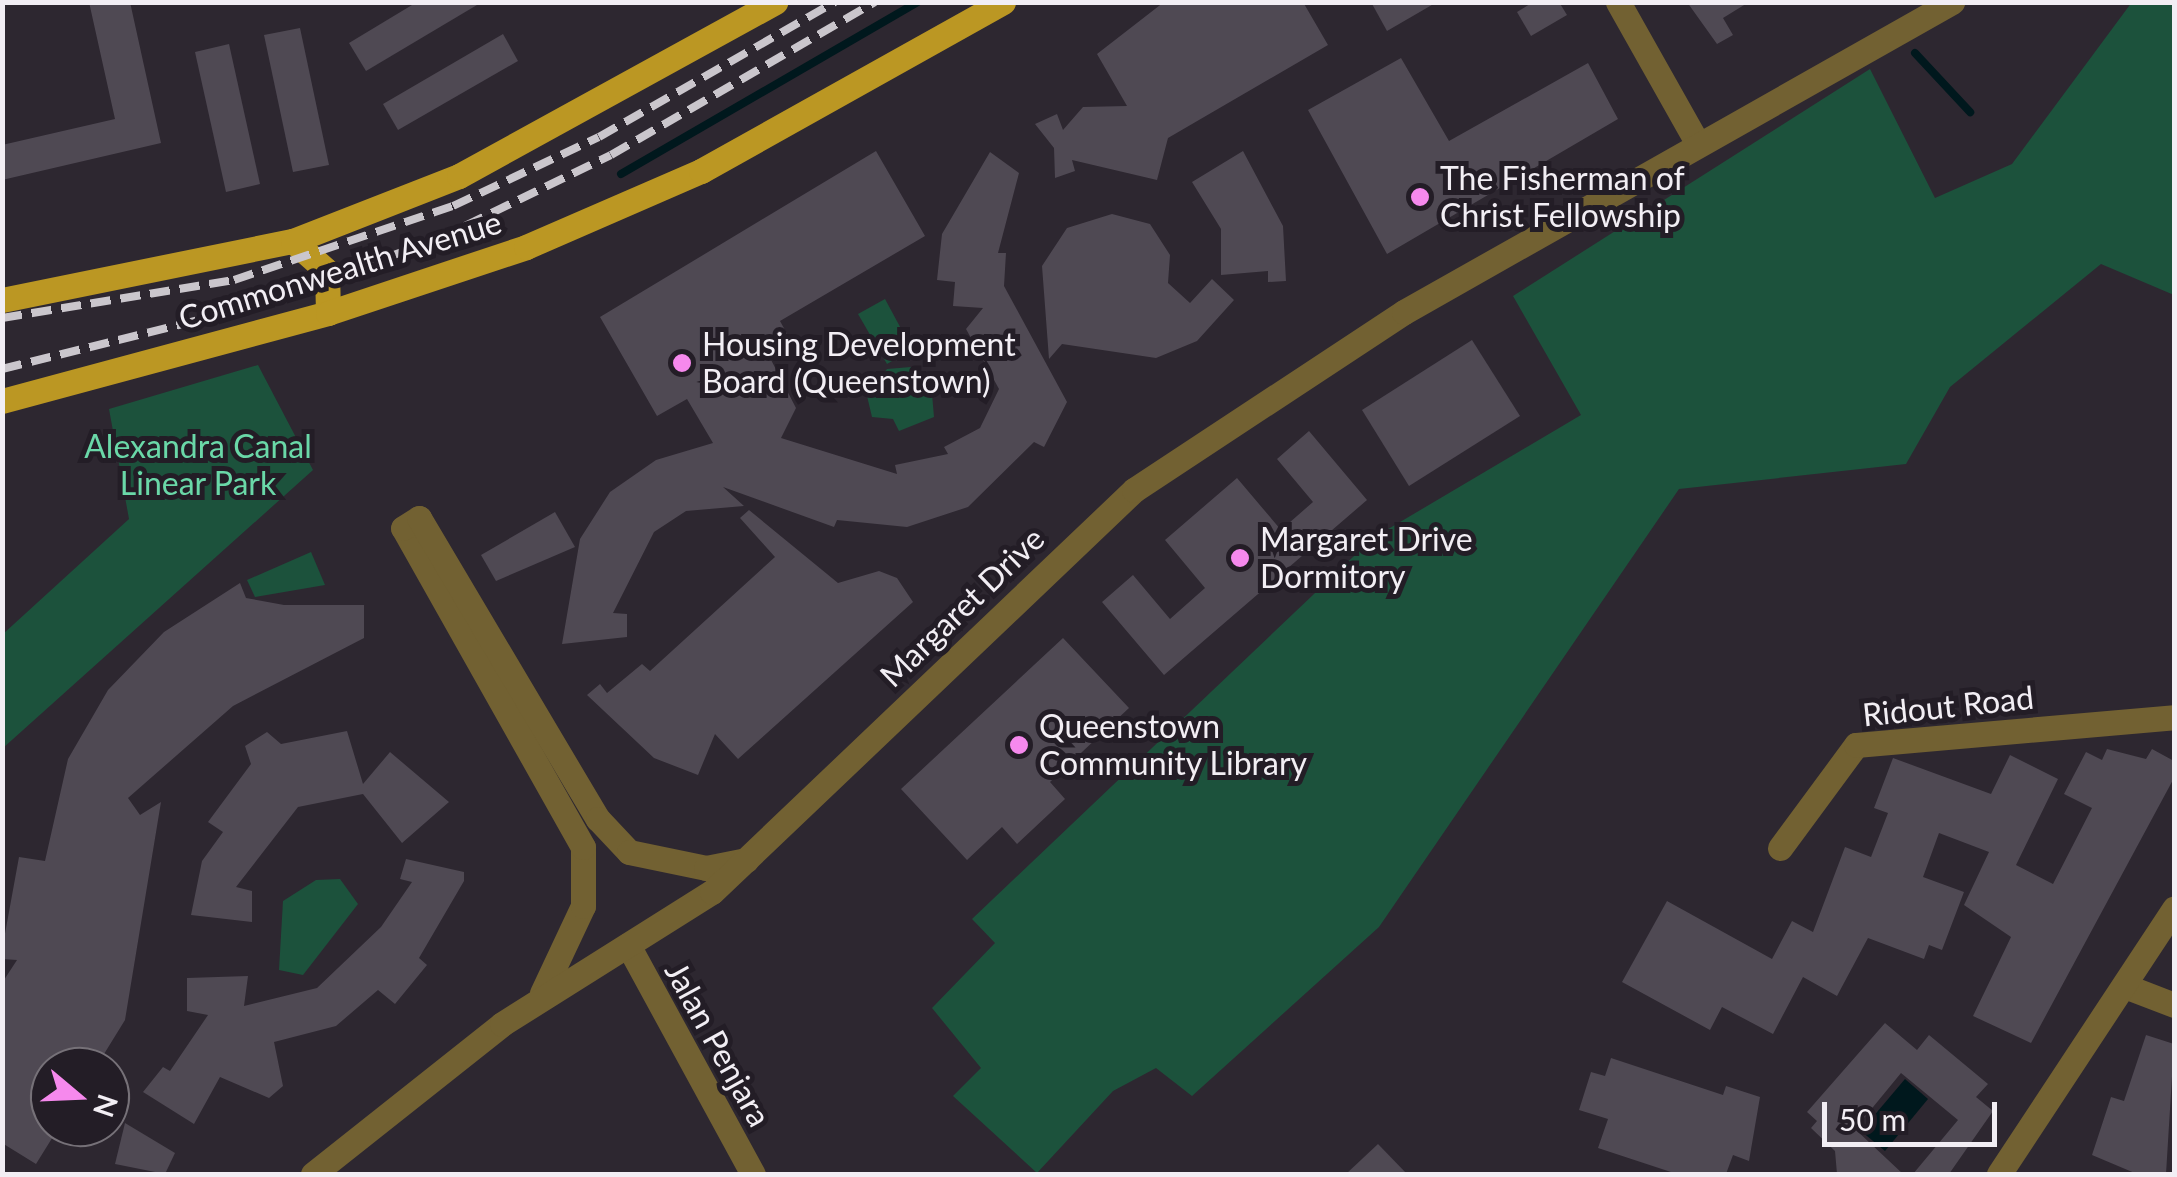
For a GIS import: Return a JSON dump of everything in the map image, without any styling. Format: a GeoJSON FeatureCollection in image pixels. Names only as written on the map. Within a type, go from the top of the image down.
{"type":"FeatureCollection","features":[{"type":"Feature","properties":{"kind":"main road","name":"Commonwealth Avenue"},"geometry":{"type":"LineString","coordinates":[[2,300],[293,241],[459,176],[775,2]]}},
{"type":"Feature","properties":{"kind":"main road","name":"Commonwealth Avenue"},"geometry":{"type":"LineString","coordinates":[[2,400],[328,314],[443,279],[658,190],[1004,2]]}},
{"type":"Feature","properties":{"kind":"main road"},"geometry":{"type":"LineString","coordinates":[[293,241],[328,270],[328,314]]}},
{"type":"Feature","properties":{"kind":"street"},"geometry":{"type":"LineString","coordinates":[[1618,2],[1697,142]]}},
{"type":"Feature","properties":{"kind":"street","name":"Margaret Drive"},"geometry":{"type":"LineString","coordinates":[[313,1174],[396,1100],[538,999],[628,945],[750,858],[1134,490],[1404,312],[1697,142],[1952,2]]}},
{"type":"Feature","properties":{"kind":"street"},"geometry":{"type":"LineString","coordinates":[[538,999],[583,906],[583,847],[403,528],[419,518],[598,819],[629,852],[706,868],[750,858]]}},
{"type":"Feature","properties":{"kind":"street","name":"Ridout Road"},"geometry":{"type":"LineString","coordinates":[[1780,848],[1856,746],[2174,717]]}},
{"type":"Feature","properties":{"kind":"street"},"geometry":{"type":"LineString","coordinates":[[1999,1174],[2130,988],[2174,910]]}},
{"type":"Feature","properties":{"kind":"street","name":"Jalan Penjara"},"geometry":{"type":"LineString","coordinates":[[628,945],[753,1174]]}},
{"type":"Feature","properties":{"kind":"street"},"geometry":{"type":"LineString","coordinates":[[2130,988],[2174,1005]]}},
{"type":"Feature","properties":{"kind":"green space"},"geometry":{"type":"Polygon","coordinates":[[[2132,2],[2174,3],[2174,295],[2101,264],[1950,387],[1906,464],[1679,489],[1379,927],[1192,1096],[1156,1068],[1113,1091],[1037,1173],[953,1096],[981,1068],[932,1008],[995,943],[972,919],[1373,538],[1581,415],[1513,296],[1870,69],[1935,198],[2012,164],[2132,2]]]}},
{"type":"Feature","properties":{"kind":"green space"},"geometry":{"type":"Polygon","coordinates":[[[885,299],[912,349],[887,364],[858,314],[885,299]]]}},
{"type":"Feature","properties":{"kind":"green space","name":"Alexandra Canal Linear Park"},"geometry":{"type":"Polygon","coordinates":[[[258,365],[313,470],[3,748],[3,634],[129,519],[109,409],[258,365]]]}},
{"type":"Feature","properties":{"kind":"green space"},"geometry":{"type":"Polygon","coordinates":[[[911,367],[931,382],[934,417],[899,431],[893,419],[872,417],[867,396],[887,369],[911,367]]]}},
{"type":"Feature","properties":{"kind":"green space"},"geometry":{"type":"Polygon","coordinates":[[[311,552],[325,585],[255,597],[247,580],[311,552]]]}},
{"type":"Feature","properties":{"kind":"green space"},"geometry":{"type":"Polygon","coordinates":[[[340,879],[358,904],[303,975],[279,970],[283,901],[316,880],[340,879]]]}},
{"type":"Feature","properties":{"kind":"water"},"geometry":{"type":"Polygon","coordinates":[[[1905,1079],[1928,1099],[1885,1151],[1861,1131],[1905,1079]]]}},
{"type":"Feature","properties":{"kind":"building"},"geometry":{"type":"Polygon","coordinates":[[[89,2],[130,2],[161,143],[2,180],[2,145],[115,119],[89,2]]]}},
{"type":"Feature","properties":{"kind":"building"},"geometry":{"type":"Polygon","coordinates":[[[417,2],[482,2],[366,71],[349,43],[417,2]]]}},
{"type":"Feature","properties":{"kind":"building"},"geometry":{"type":"Polygon","coordinates":[[[1164,2],[1303,2],[1328,45],[1168,138],[1157,180],[1072,160],[1075,171],[1055,178],[1054,148],[1035,124],[1057,114],[1063,130],[1083,107],[1127,106],[1097,54],[1164,2]]]}},
{"type":"Feature","properties":{"kind":"building"},"geometry":{"type":"Polygon","coordinates":[[[1371,2],[1437,2],[1387,31],[1371,2]]]}},
{"type":"Feature","properties":{"kind":"building"},"geometry":{"type":"Polygon","coordinates":[[[1533,2],[1559,2],[1567,15],[1531,36],[1517,12],[1533,2]]]}},
{"type":"Feature","properties":{"kind":"building"},"geometry":{"type":"Polygon","coordinates":[[[1687,2],[1749,2],[1723,18],[1733,35],[1717,44],[1687,2]]]}},
{"type":"Feature","properties":{"kind":"building"},"geometry":{"type":"Polygon","coordinates":[[[300,28],[329,165],[293,172],[264,35],[300,28]]]}},
{"type":"Feature","properties":{"kind":"building"},"geometry":{"type":"Polygon","coordinates":[[[503,34],[518,61],[398,130],[383,104],[503,34]]]}},
{"type":"Feature","properties":{"kind":"building"},"geometry":{"type":"Polygon","coordinates":[[[229,44],[260,184],[226,192],[195,52],[229,44]]]}},
{"type":"Feature","properties":{"kind":"building","name":"The Fisherman of Christ Fellowship"},"geometry":{"type":"Polygon","coordinates":[[[1401,58],[1449,141],[1588,63],[1618,119],[1387,254],[1308,110],[1401,58]]]}},
{"type":"Feature","properties":{"kind":"building"},"geometry":{"type":"Polygon","coordinates":[[[876,151],[925,236],[780,321],[791,341],[768,354],[796,408],[781,438],[897,474],[895,465],[948,454],[944,447],[980,428],[999,389],[966,329],[983,308],[953,306],[955,282],[937,280],[942,234],[990,152],[1019,173],[998,253],[1006,253],[1004,286],[1067,402],[1044,447],[1034,442],[968,507],[907,527],[837,520],[834,527],[723,487],[744,506],[686,511],[654,532],[613,613],[627,614],[627,637],[562,644],[580,539],[610,492],[656,460],[713,443],[687,399],[657,416],[600,317],[876,151]]]}},
{"type":"Feature","properties":{"kind":"building"},"geometry":{"type":"Polygon","coordinates":[[[1243,151],[1283,226],[1286,281],[1268,282],[1268,271],[1221,275],[1221,229],[1192,182],[1243,151]]]}},
{"type":"Feature","properties":{"kind":"building"},"geometry":{"type":"Polygon","coordinates":[[[1112,214],[1150,224],[1170,255],[1168,283],[1190,303],[1212,279],[1234,300],[1197,341],[1156,358],[1062,344],[1049,359],[1042,266],[1067,228],[1112,214]]]}},
{"type":"Feature","properties":{"kind":"building"},"geometry":{"type":"Polygon","coordinates":[[[1472,340],[1520,416],[1409,486],[1362,410],[1472,340]]]}},
{"type":"Feature","properties":{"kind":"building","name":"Margaret Drive Dormitory"},"geometry":{"type":"Polygon","coordinates":[[[1309,431],[1367,500],[1164,675],[1102,602],[1133,575],[1170,619],[1205,588],[1165,540],[1237,478],[1281,530],[1313,502],[1277,459],[1309,431]]]}},
{"type":"Feature","properties":{"kind":"building"},"geometry":{"type":"Polygon","coordinates":[[[749,510],[838,583],[879,571],[897,578],[913,602],[738,759],[715,734],[698,775],[654,758],[587,695],[600,684],[607,693],[642,664],[650,671],[775,557],[740,518],[749,510]]]}},
{"type":"Feature","properties":{"kind":"building"},"geometry":{"type":"Polygon","coordinates":[[[555,512],[575,547],[496,581],[481,555],[555,512]]]}},
{"type":"Feature","properties":{"kind":"building"},"geometry":{"type":"Polygon","coordinates":[[[240,583],[246,598],[284,605],[364,605],[364,638],[233,706],[128,798],[140,815],[161,802],[125,1020],[108,1047],[30,1047],[30,1147],[47,1147],[36,1164],[2,1143],[2,983],[17,960],[2,959],[2,950],[19,857],[45,861],[68,759],[108,690],[164,632],[240,583]]]}},
{"type":"Feature","properties":{"kind":"building","name":"Queenstown Community Library"},"geometry":{"type":"Polygon","coordinates":[[[1063,638],[1129,708],[1050,782],[1065,799],[1017,844],[1002,827],[967,860],[901,789],[1063,638]]]}},
{"type":"Feature","properties":{"kind":"building"},"geometry":{"type":"Polygon","coordinates":[[[347,731],[363,784],[390,752],[449,802],[402,843],[363,794],[298,807],[236,887],[252,891],[252,922],[191,915],[202,861],[223,832],[208,822],[251,764],[245,746],[267,732],[281,744],[347,731]]]}},
{"type":"Feature","properties":{"kind":"building"},"geometry":{"type":"Polygon","coordinates":[[[2107,749],[2146,759],[2152,749],[2174,761],[2174,778],[2031,1043],[1973,1016],[2011,937],[1964,905],[1989,852],[1939,833],[1923,877],[1964,892],[1942,950],[1929,945],[1924,959],[1868,938],[1837,996],[1803,977],[1773,1034],[1722,1007],[1710,1030],[1622,982],[1667,901],[1772,959],[1792,921],[1813,932],[1845,847],[1871,857],[1888,813],[1874,808],[1893,758],[1991,794],[2010,755],[2058,779],[2016,865],[2053,884],[2092,808],[2064,794],[2086,752],[2102,760],[2107,749]]]}},
{"type":"Feature","properties":{"kind":"building"},"geometry":{"type":"Polygon","coordinates":[[[406,859],[464,872],[464,881],[419,958],[427,965],[395,1004],[378,990],[336,1026],[274,1042],[283,1086],[269,1098],[220,1077],[194,1124],[143,1092],[163,1067],[170,1071],[208,1015],[187,1011],[187,978],[248,976],[244,1006],[317,988],[381,927],[412,882],[400,879],[406,859]]]}},
{"type":"Feature","properties":{"kind":"building"},"geometry":{"type":"Polygon","coordinates":[[[1885,1023],[1917,1050],[1929,1035],[1988,1084],[1976,1097],[1993,1111],[1949,1174],[1913,1174],[1958,1120],[1901,1073],[1855,1129],[1903,1174],[1837,1174],[1835,1151],[1811,1128],[1817,1121],[1807,1112],[1885,1023]]]}},
{"type":"Feature","properties":{"kind":"building"},"geometry":{"type":"Polygon","coordinates":[[[2146,1035],[2174,1044],[2166,1174],[2137,1174],[2092,1155],[2111,1097],[2124,1101],[2146,1035]]]}},
{"type":"Feature","properties":{"kind":"building"},"geometry":{"type":"Polygon","coordinates":[[[1611,1058],[1723,1095],[1726,1086],[1760,1097],[1749,1161],[1733,1155],[1726,1174],[1677,1174],[1598,1148],[1608,1119],[1579,1110],[1591,1072],[1605,1076],[1611,1058]]]}},
{"type":"Feature","properties":{"kind":"building"},"geometry":{"type":"Polygon","coordinates":[[[130,1126],[175,1153],[165,1174],[115,1164],[119,1147],[130,1147],[130,1126]]]}},
{"type":"Feature","properties":{"kind":"building"},"geometry":{"type":"Polygon","coordinates":[[[1378,1144],[1407,1174],[1346,1174],[1378,1144]]]}},
{"type":"Feature","properties":{"kind":"waterway"},"geometry":{"type":"LineString","coordinates":[[621,174],[918,2]]}},
{"type":"Feature","properties":{"kind":"waterway"},"geometry":{"type":"LineString","coordinates":[[1915,53],[1970,112]]}},
{"type":"Feature","properties":{"kind":"railway"},"geometry":{"type":"LineString","coordinates":[[2,318],[234,280],[453,206],[599,137],[835,2]]}},
{"type":"Feature","properties":{"kind":"railway"},"geometry":{"type":"LineString","coordinates":[[2,369],[250,307],[438,239],[611,155],[875,2]]}},
{"type":"Feature","properties":{"kind":"place","name":"The Fisherman of Christ Fellowship"},"geometry":{"type":"Point","coordinates":[1420,197]}},
{"type":"Feature","properties":{"kind":"place","name":"Housing Development Board (Queenstown)"},"geometry":{"type":"Point","coordinates":[682,363]}},
{"type":"Feature","properties":{"kind":"place","name":"Margaret Drive Dormitory"},"geometry":{"type":"Point","coordinates":[1240,558]}},
{"type":"Feature","properties":{"kind":"place","name":"Queenstown Community Library"},"geometry":{"type":"Point","coordinates":[1019,745]}}]}
